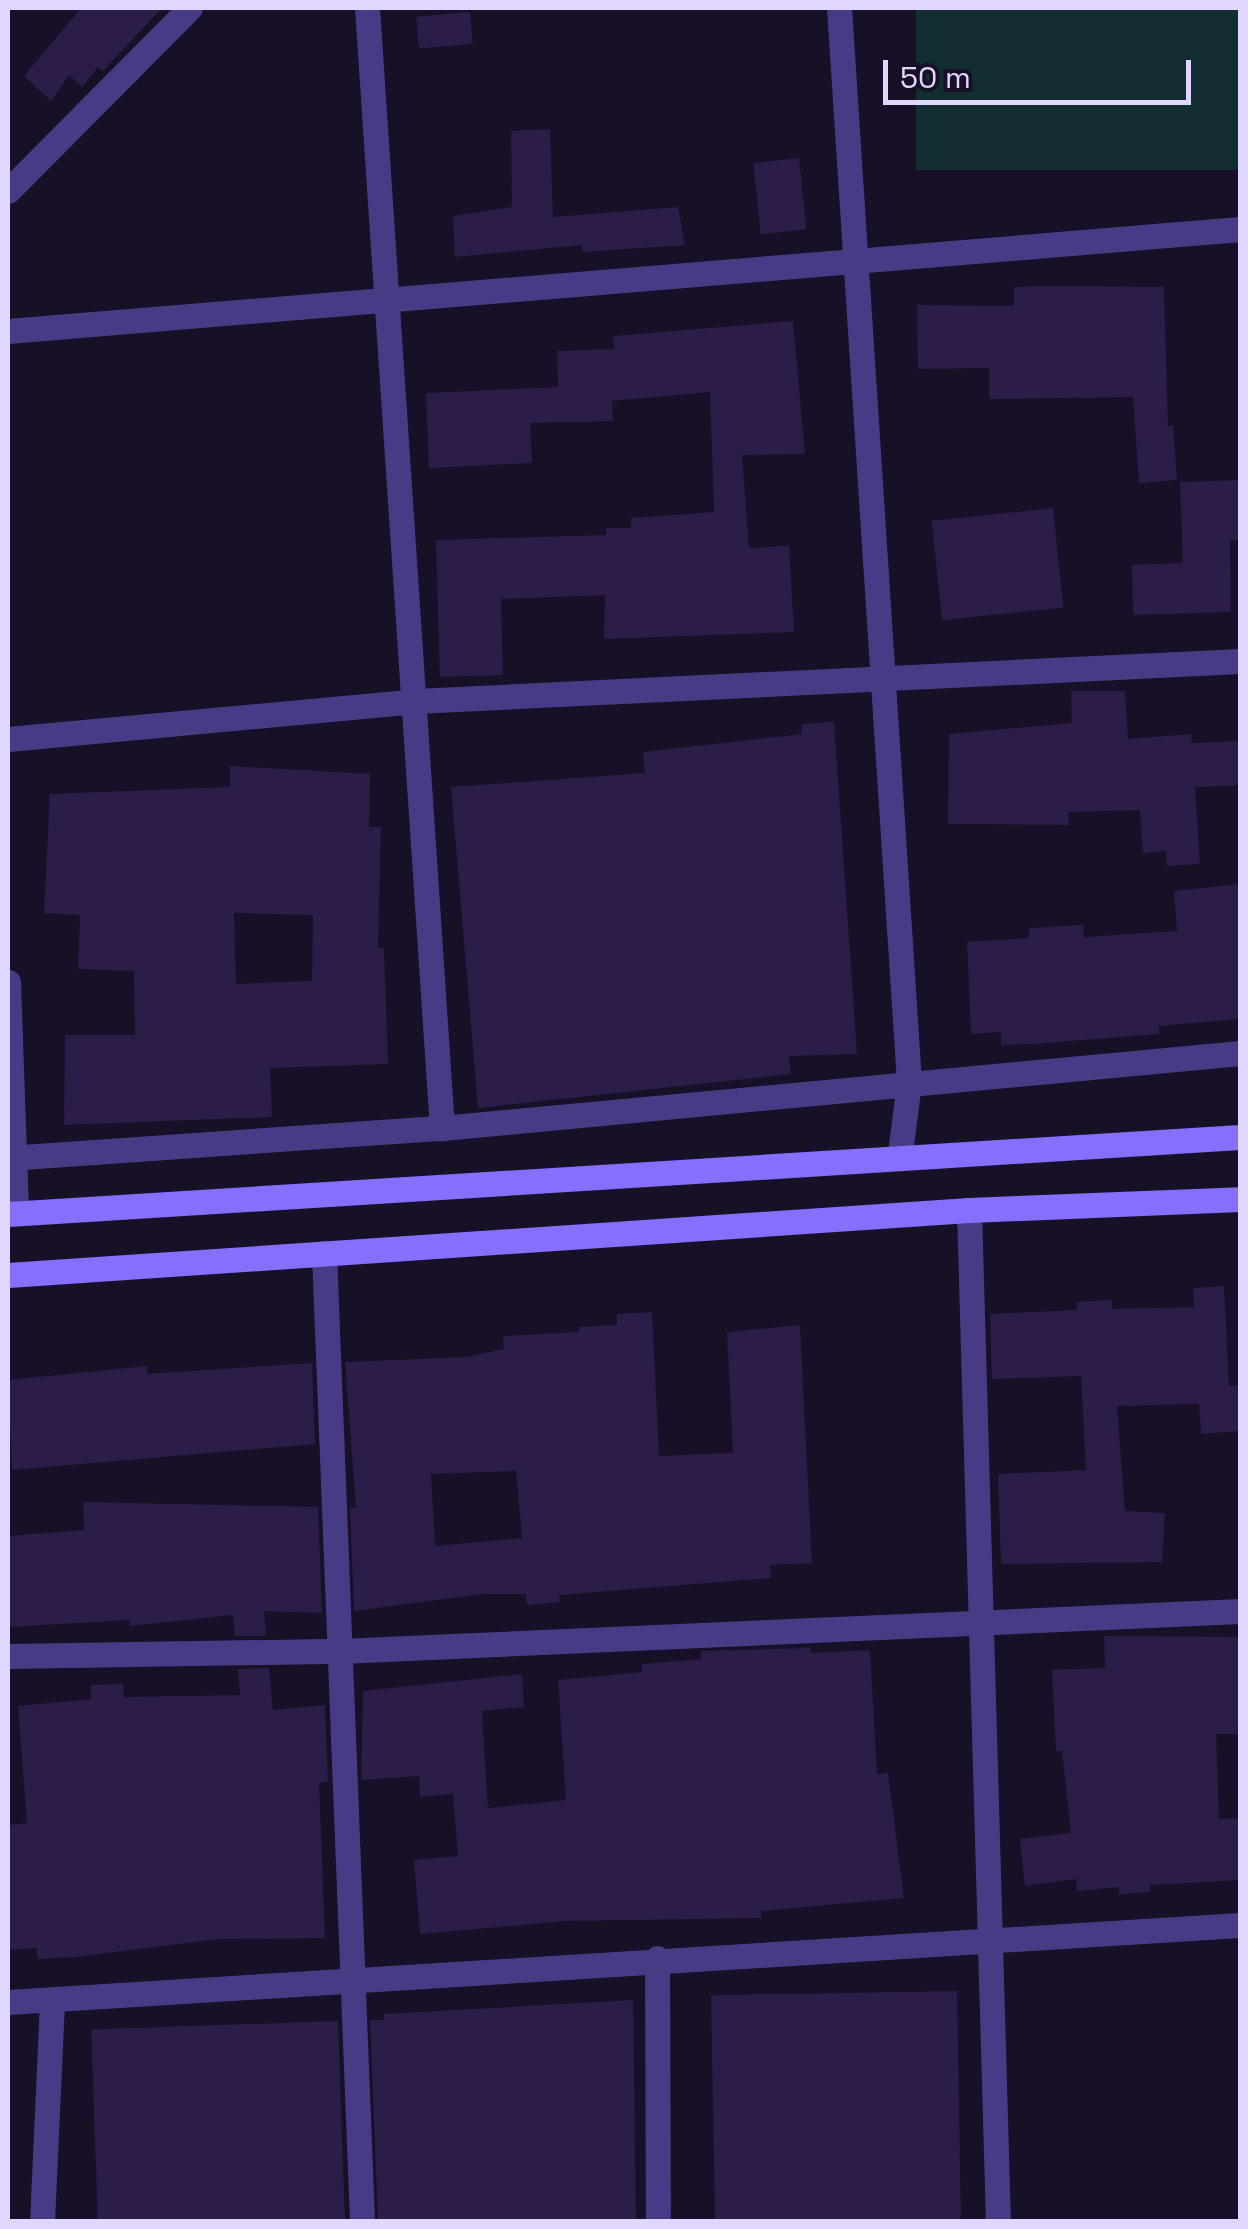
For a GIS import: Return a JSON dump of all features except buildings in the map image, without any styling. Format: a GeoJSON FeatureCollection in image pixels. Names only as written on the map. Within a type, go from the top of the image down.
{"type":"FeatureCollection","features":[{"type":"Feature","properties":{"kind":"main road"},"geometry":{"type":"LineString","coordinates":[[12,1214],[900,1154],[1240,1136]]}},
{"type":"Feature","properties":{"kind":"main road"},"geometry":{"type":"LineString","coordinates":[[8,1276],[969,1210],[1240,1200]]}},
{"type":"Feature","properties":{"kind":"street"},"geometry":{"type":"LineString","coordinates":[[8,191],[190,8]]}},
{"type":"Feature","properties":{"kind":"street"},"geometry":{"type":"LineString","coordinates":[[367,8],[442,1128]]}},
{"type":"Feature","properties":{"kind":"street"},"geometry":{"type":"LineString","coordinates":[[839,8],[887,682],[909,1082],[900,1154]]}},
{"type":"Feature","properties":{"kind":"street"},"geometry":{"type":"LineString","coordinates":[[8,331],[857,265],[1240,228]]}},
{"type":"Feature","properties":{"kind":"street"},"geometry":{"type":"LineString","coordinates":[[8,739],[416,702],[887,682],[1240,661]]}},
{"type":"Feature","properties":{"kind":"street"},"geometry":{"type":"LineString","coordinates":[[8,982],[12,1214]]}},
{"type":"Feature","properties":{"kind":"street"},"geometry":{"type":"LineString","coordinates":[[10,1157],[442,1128],[1240,1053]]}},
{"type":"Feature","properties":{"kind":"street"},"geometry":{"type":"LineString","coordinates":[[969,1210],[994,1939],[998,2222]]}},
{"type":"Feature","properties":{"kind":"street"},"geometry":{"type":"LineString","coordinates":[[324,1254],[362,2222]]}},
{"type":"Feature","properties":{"kind":"street"},"geometry":{"type":"LineString","coordinates":[[8,1656],[340,1652],[1240,1611]]}},
{"type":"Feature","properties":{"kind":"street"},"geometry":{"type":"LineString","coordinates":[[8,2002],[1240,1924]]}},
{"type":"Feature","properties":{"kind":"street"},"geometry":{"type":"LineString","coordinates":[[657,1958],[658,2222]]}},
{"type":"Feature","properties":{"kind":"street"},"geometry":{"type":"LineString","coordinates":[[42,2222],[52,2000]]}},
{"type":"Feature","properties":{"kind":"green space"},"geometry":{"type":"Polygon","coordinates":[[[916,8],[1240,8],[1240,170],[916,170],[916,8]]]}}]}
